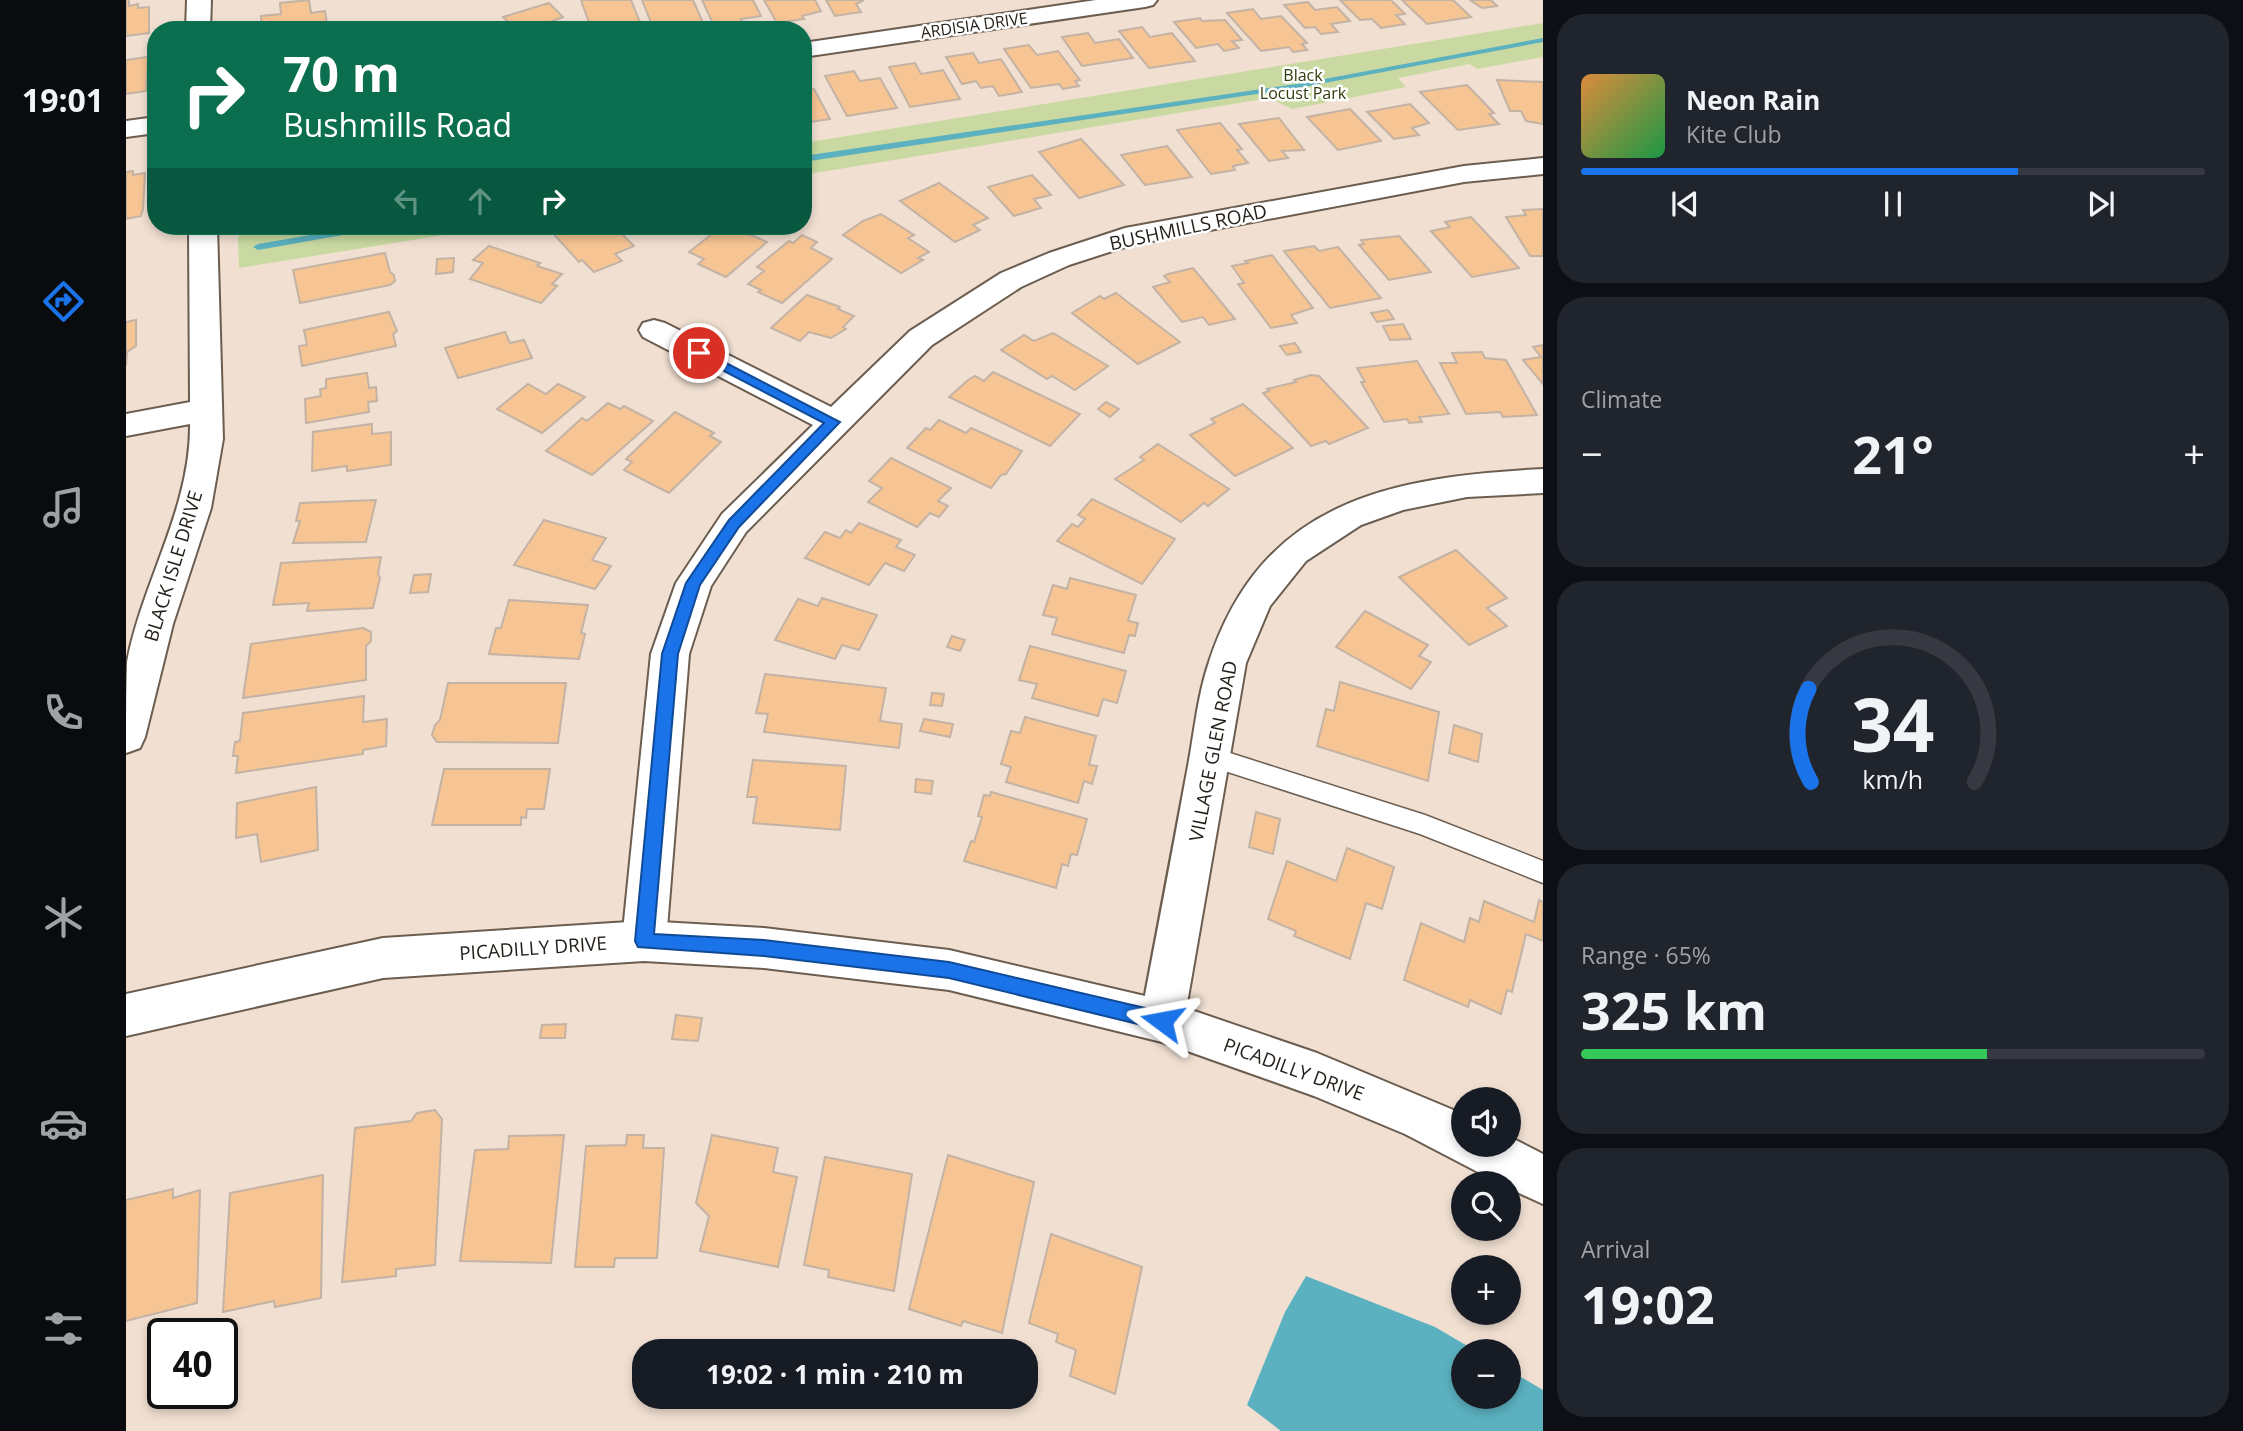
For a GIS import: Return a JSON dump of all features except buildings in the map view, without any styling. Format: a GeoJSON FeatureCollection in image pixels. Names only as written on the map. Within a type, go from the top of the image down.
{"type":"FeatureCollection","features":[{"type":"Feature","properties":{"kind":"street"},"geometry":{"type":"LineString","coordinates":[[198,0],[198,21]]}},
{"type":"Feature","properties":{"kind":"street","name":"ARDISIA DRIVE"},"geometry":{"type":"LineString","coordinates":[[812,49],[1145,0]]}},
{"type":"Feature","properties":{"kind":"street"},"geometry":{"type":"LineString","coordinates":[[126,129],[147,126]]}},
{"type":"Feature","properties":{"kind":"street","name":"BUSHMILLS ROAD"},"geometry":{"type":"LineString","coordinates":[[644,941],[670,654],[694,583],[734,523],[833,422],[921,338],[1011,280],[1059,258],[1125,237],[1464,174],[1543,166]]}},
{"type":"Feature","properties":{"kind":"street","name":"BLACK ISLE DRIVE"},"geometry":{"type":"LineString","coordinates":[[126,737],[155,624],[194,508],[207,439],[203,235]]}},
{"type":"Feature","properties":{"kind":"street"},"geometry":{"type":"LineString","coordinates":[[654,330],[833,422]]}},
{"type":"Feature","properties":{"kind":"street"},"geometry":{"type":"LineString","coordinates":[[126,425],[208,410]]}},
{"type":"Feature","properties":{"kind":"street","name":"VILLAGE GLEN ROAD"},"geometry":{"type":"LineString","coordinates":[[1162,1021],[1227,663],[1255,599],[1294,552],[1349,516],[1399,499],[1467,485],[1543,481]]}},
{"type":"Feature","properties":{"kind":"street","name":"PICADILLY DRIVE"},"geometry":{"type":"LineString","coordinates":[[126,1015],[383,958],[644,941],[764,948],[949,970],[1162,1021],[1317,1075],[1422,1118],[1451,1133]]}},
{"type":"Feature","properties":{"kind":"street"},"geometry":{"type":"LineString","coordinates":[[1499,1157],[1543,1180]]}},
{"type":"Feature","properties":{"kind":"lane"},"geometry":{"type":"LineString","coordinates":[[1211,757],[1425,825],[1543,872]]}},
{"type":"Feature","properties":{"kind":"green space","name":"Black Locust Park"},"geometry":{"type":"Polygon","coordinates":[[[1543,23],[1543,57],[1477,69],[1470,64],[1398,78],[1406,87],[1292,109],[1269,98],[812,174],[812,142],[1543,23]]]}},
{"type":"Feature","properties":{"kind":"green space"},"geometry":{"type":"Polygon","coordinates":[[[244,235],[444,235],[239,268],[238,236],[244,235]]]}},
{"type":"Feature","properties":{"kind":"water"},"geometry":{"type":"Polygon","coordinates":[[[1306,1276],[1435,1327],[1456,1339],[1451,1339],[1451,1409],[1521,1409],[1521,1377],[1543,1390],[1543,1431],[1281,1431],[1247,1405],[1285,1312],[1306,1276]]]}},
{"type":"Feature","properties":{"kind":"waterway"},"geometry":{"type":"LineString","coordinates":[[812,158],[1303,85],[1543,40]]}},
{"type":"Feature","properties":{"kind":"waterway"},"geometry":{"type":"LineString","coordinates":[[258,247],[326,235]]}},
{"type":"Feature","properties":{"kind":"route"},"geometry":{"type":"LineString","coordinates":[[699,353],[833,422],[734,523],[694,583],[670,654],[644,941],[764,948],[949,970],[1162,1021]]}}]}
